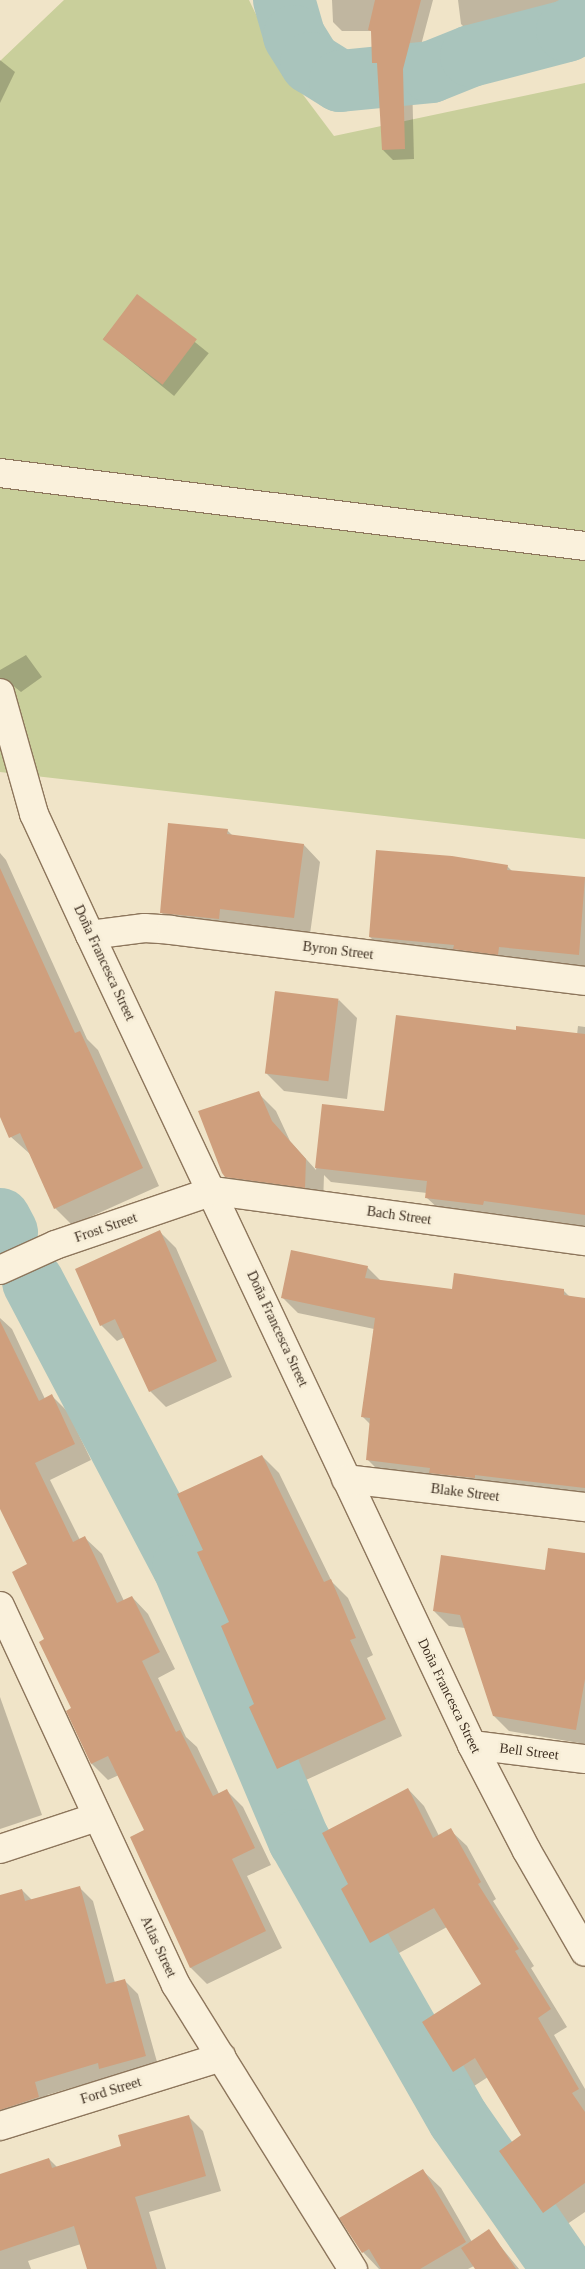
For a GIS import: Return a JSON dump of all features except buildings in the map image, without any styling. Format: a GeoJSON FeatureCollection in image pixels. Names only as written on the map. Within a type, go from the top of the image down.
{"type":"FeatureCollection","features":[{"type":"Feature","properties":{"kind":"street"},"geometry":{"type":"LineString","coordinates":[[0,473],[585,546]]}},
{"type":"Feature","properties":{"kind":"street","name":"Doña Francesca Street"},"geometry":{"type":"LineString","coordinates":[[0,692],[34,814],[90,935],[214,1191],[346,1478],[472,1745],[527,1851],[585,1952]]}},
{"type":"Feature","properties":{"kind":"street","name":"Byron Street"},"geometry":{"type":"LineString","coordinates":[[90,935],[145,928],[171,930],[585,981]]}},
{"type":"Feature","properties":{"kind":"street","name":"Bach Street"},"geometry":{"type":"LineString","coordinates":[[214,1191],[585,1241]]}},
{"type":"Feature","properties":{"kind":"street","name":"Frost Street"},"geometry":{"type":"LineString","coordinates":[[0,1270],[55,1245],[214,1191]]}},
{"type":"Feature","properties":{"kind":"street","name":"Blake Street"},"geometry":{"type":"LineString","coordinates":[[346,1478],[585,1507]]}},
{"type":"Feature","properties":{"kind":"street","name":"Atlas Street"},"geometry":{"type":"LineString","coordinates":[[0,1606],[176,1985],[352,2269]]}},
{"type":"Feature","properties":{"kind":"street","name":"Bell Street"},"geometry":{"type":"LineString","coordinates":[[472,1745],[585,1759]]}},
{"type":"Feature","properties":{"kind":"street"},"geometry":{"type":"LineString","coordinates":[[0,1849],[97,1817]]}},
{"type":"Feature","properties":{"kind":"street","name":"Ford Street"},"geometry":{"type":"LineString","coordinates":[[0,2126],[222,2058]]}},
{"type":"Feature","properties":{"kind":"green space"},"geometry":{"type":"Polygon","coordinates":[[[64,0],[249,0],[280,64],[334,136],[585,83],[585,839],[0,772],[0,61],[64,0]]]}},
{"type":"Feature","properties":{"kind":"waterway"},"geometry":{"type":"LineString","coordinates":[[284,0],[294,36],[311,63],[340,81],[431,72],[471,56],[567,31],[585,21]]}},
{"type":"Feature","properties":{"kind":"waterway"},"geometry":{"type":"LineString","coordinates":[[0,1219],[7,1232]]}},
{"type":"Feature","properties":{"kind":"waterway"},"geometry":{"type":"LineString","coordinates":[[33,1282],[183,1566],[299,1840],[459,2120],[563,2269]]}}]}
